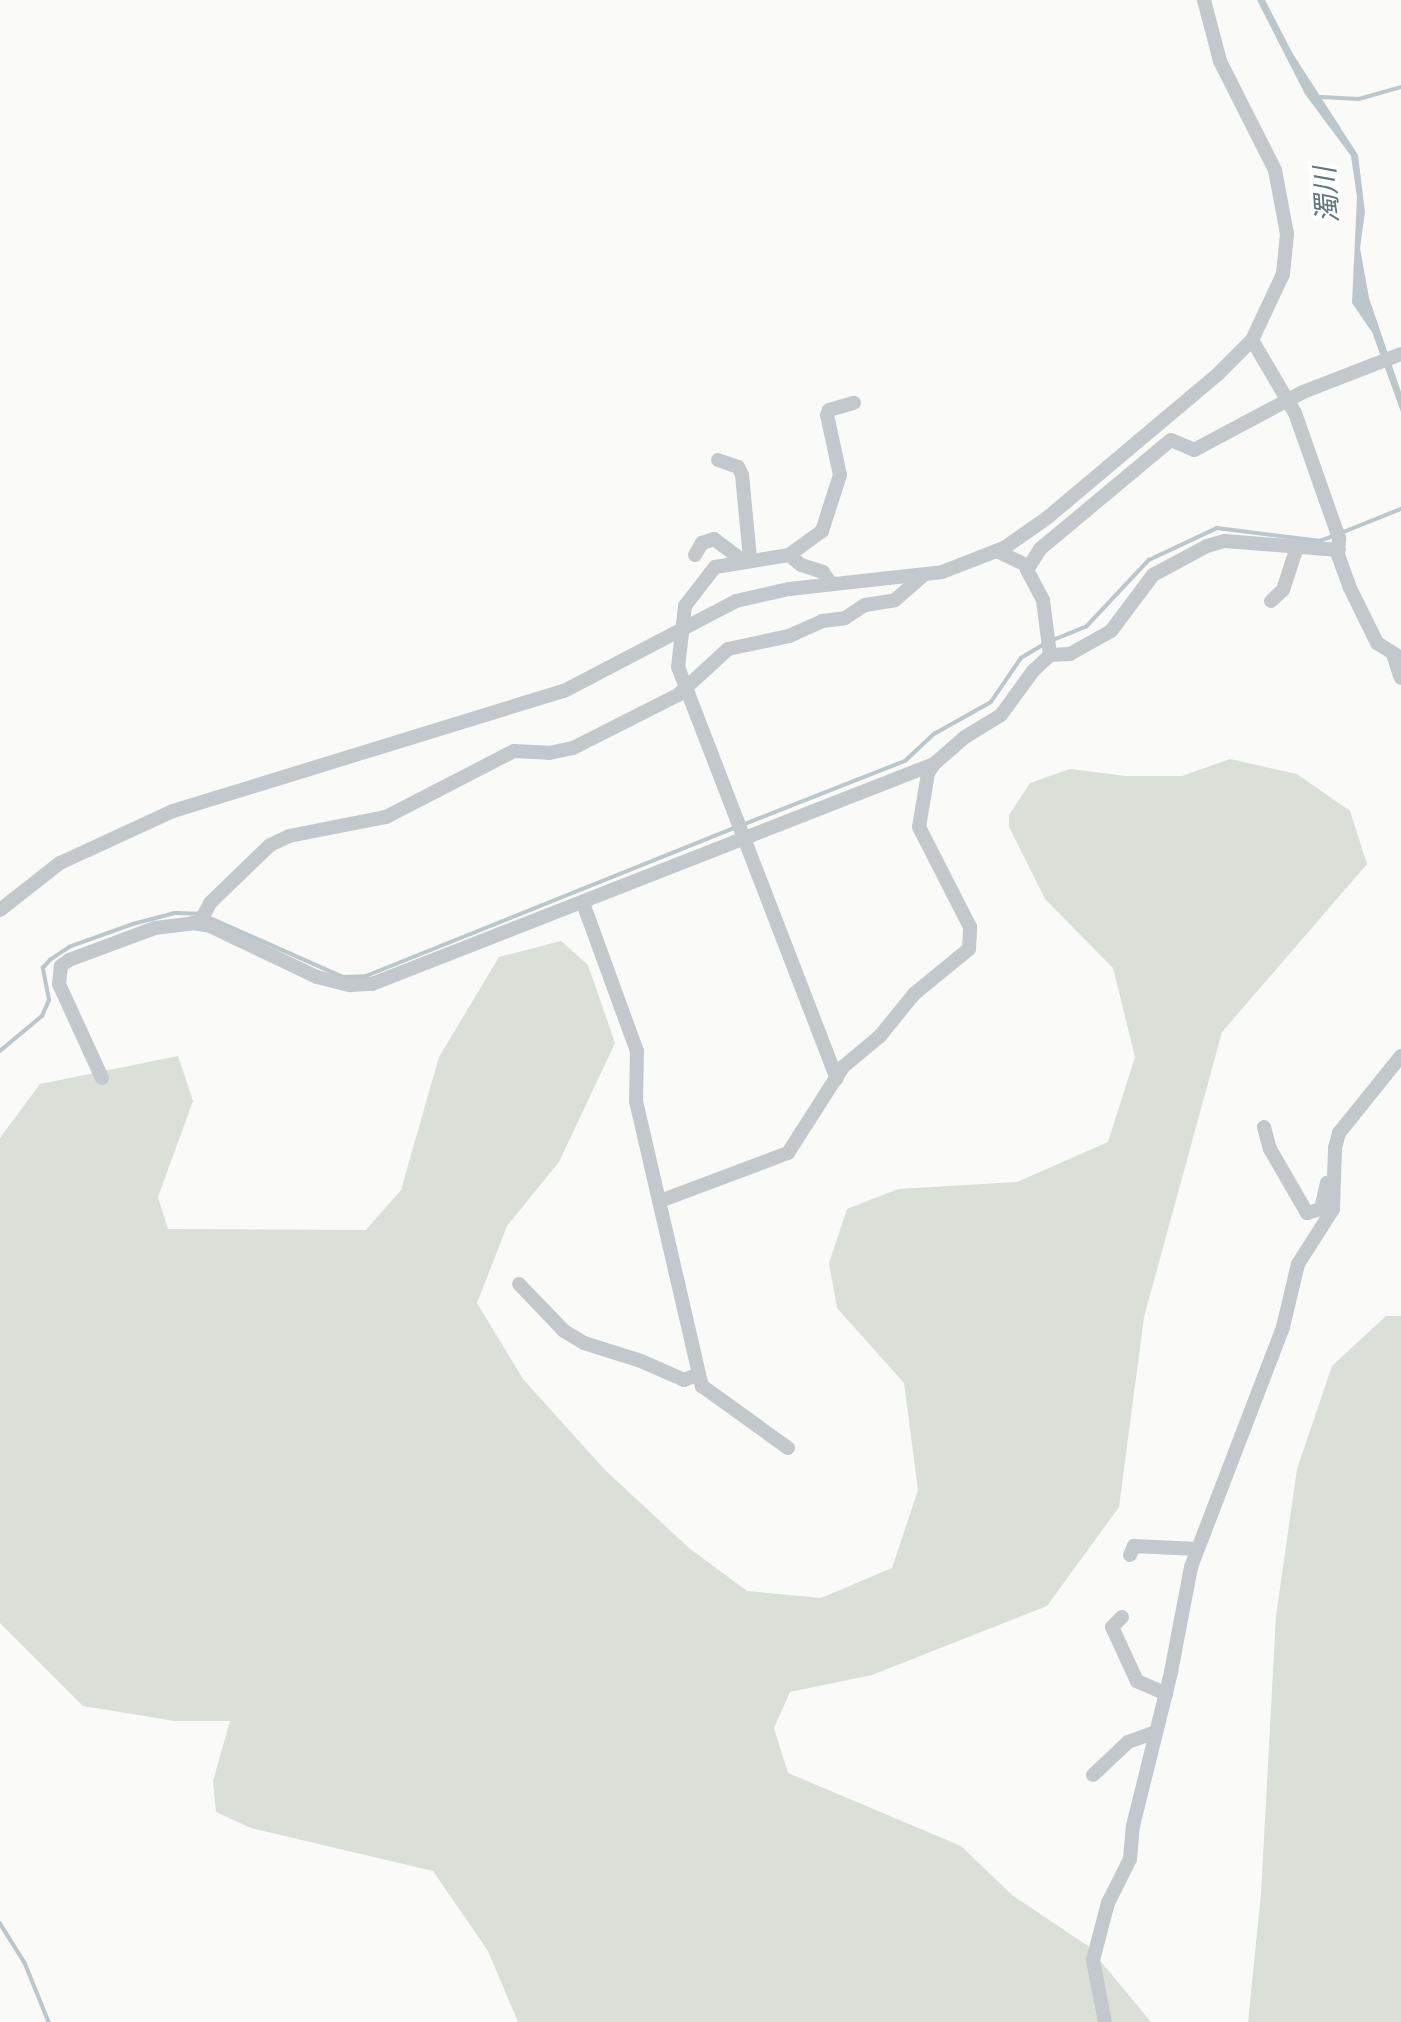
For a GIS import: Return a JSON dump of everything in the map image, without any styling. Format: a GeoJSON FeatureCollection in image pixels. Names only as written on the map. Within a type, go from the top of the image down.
{"type":"FeatureCollection","features":[{"type":"Feature","properties":{"kind":"street"},"geometry":{"type":"LineString","coordinates":[[0,910],[60,863],[126,830],[194,804],[564,691],[651,649],[681,629],[736,601],[831,584],[924,575],[963,566],[997,551],[1047,518],[1219,373],[1252,340],[1283,274],[1284,201],[1275,170],[1220,61],[1204,0]]}},
{"type":"Feature","properties":{"kind":"street"},"geometry":{"type":"LineString","coordinates":[[1252,340],[1290,398],[1338,538],[1349,586],[1377,643],[1397,656],[1401,678]]}},
{"type":"Feature","properties":{"kind":"street"},"geometry":{"type":"LineString","coordinates":[[660,1201],[788,1153],[837,1078],[914,994],[969,949],[970,927],[919,827],[928,773],[934,764],[965,737],[1002,715],[1048,645],[1042,600],[1028,577],[1028,566],[1040,549],[1171,440],[1194,450],[1290,398],[1397,356]]}},
{"type":"Feature","properties":{"kind":"street"},"geometry":{"type":"LineString","coordinates":[[837,1078],[678,667],[685,607],[715,566],[745,559],[789,555],[822,531],[839,475],[827,415],[830,410],[854,403]]}},
{"type":"Feature","properties":{"kind":"street"},"geometry":{"type":"LineString","coordinates":[[718,460],[738,467],[742,475],[745,559]]}},
{"type":"Feature","properties":{"kind":"street"},"geometry":{"type":"LineString","coordinates":[[1048,645],[1070,654],[1111,631],[1153,575],[1207,546],[1225,541],[1296,550],[1338,538]]}},
{"type":"Feature","properties":{"kind":"street"},"geometry":{"type":"LineString","coordinates":[[695,555],[702,543],[714,539],[745,559]]}},
{"type":"Feature","properties":{"kind":"street"},"geometry":{"type":"LineString","coordinates":[[1271,601],[1283,590],[1296,550]]}},
{"type":"Feature","properties":{"kind":"street"},"geometry":{"type":"LineString","coordinates":[[997,551],[1028,566]]}},
{"type":"Feature","properties":{"kind":"street"},"geometry":{"type":"LineString","coordinates":[[789,555],[801,565],[823,572],[831,584]]}},
{"type":"Feature","properties":{"kind":"street"},"geometry":{"type":"LineString","coordinates":[[102,1078],[59,984],[61,966],[155,928],[201,918],[270,845],[289,836],[386,817],[514,751],[549,753],[573,748],[687,688],[729,649],[789,636],[822,621],[845,618],[865,604],[895,600],[924,575]]}},
{"type":"Feature","properties":{"kind":"street"},"geometry":{"type":"LineString","coordinates":[[201,918],[317,977],[363,985],[583,903],[742,828],[934,764]]}},
{"type":"Feature","properties":{"kind":"street"},"geometry":{"type":"LineString","coordinates":[[583,903],[637,1051],[636,1101],[702,1386],[788,1448]]}},
{"type":"Feature","properties":{"kind":"street"},"geometry":{"type":"LineString","coordinates":[[1264,1127],[1270,1149],[1307,1213],[1321,1209],[1339,1133],[1401,1056]]}},
{"type":"Feature","properties":{"kind":"street"},"geometry":{"type":"LineString","coordinates":[[1105,2022],[1093,1960],[1108,1903],[1130,1859],[1133,1826],[1166,1695],[1197,1549],[1283,1327],[1301,1256],[1333,1209],[1334,1163]]}},
{"type":"Feature","properties":{"kind":"street"},"geometry":{"type":"LineString","coordinates":[[519,1284],[564,1331],[584,1343],[641,1360],[684,1380],[699,1374]]}},
{"type":"Feature","properties":{"kind":"street"},"geometry":{"type":"LineString","coordinates":[[1130,1555],[1135,1546],[1197,1549]]}},
{"type":"Feature","properties":{"kind":"street"},"geometry":{"type":"LineString","coordinates":[[1122,1617],[1112,1627],[1137,1681],[1166,1695]]}},
{"type":"Feature","properties":{"kind":"street"},"geometry":{"type":"LineString","coordinates":[[1093,1775],[1128,1742],[1155,1732]]}},
{"type":"Feature","properties":{"kind":"shaded area","name":"濁川"},"geometry":{"type":"Polygon","coordinates":[[[1257,0],[1265,0],[1293,54],[1358,155],[1365,212],[1360,248],[1369,298],[1401,392],[1401,412],[1372,332],[1352,303],[1357,197],[1351,156],[1305,94],[1257,0]]]}},
{"type":"Feature","properties":{"kind":"shaded area"},"geometry":{"type":"Polygon","coordinates":[[[1230,759],[1297,774],[1350,811],[1367,864],[1222,1032],[1144,1317],[1119,1507],[1047,1606],[872,1675],[790,1692],[774,1728],[788,1773],[961,1846],[1012,1895],[1088,1946],[1151,2022],[518,2022],[488,1951],[433,1871],[251,1828],[216,1812],[213,1781],[230,1721],[175,1721],[83,1706],[0,1623],[0,1138],[40,1084],[178,1056],[193,1101],[158,1197],[168,1229],[366,1230],[401,1190],[439,1057],[499,957],[561,941],[588,965],[615,1043],[559,1162],[507,1226],[477,1303],[523,1379],[604,1469],[689,1548],[747,1591],[821,1598],[892,1568],[918,1490],[904,1383],[837,1308],[829,1263],[847,1209],[898,1189],[1017,1182],[1108,1142],[1135,1057],[1113,968],[1045,899],[1009,827],[1009,815],[1030,783],[1070,769],[1126,776],[1182,776],[1230,759]]]}},
{"type":"Feature","properties":{"kind":"shaded area"},"geometry":{"type":"Polygon","coordinates":[[[1386,1316],[1401,1316],[1401,2022],[1248,2022],[1261,1894],[1276,1616],[1297,1469],[1332,1366],[1386,1316]]]}},
{"type":"Feature","properties":{"kind":"waterway"},"geometry":{"type":"LineString","coordinates":[[1321,97],[1359,99],[1401,87]]}},
{"type":"Feature","properties":{"kind":"waterway"},"geometry":{"type":"LineString","coordinates":[[1341,533],[1401,509]]}},
{"type":"Feature","properties":{"kind":"waterway"},"geometry":{"type":"LineString","coordinates":[[1053,640],[1086,627],[1149,560],[1217,528],[1320,541],[1333,536]]}},
{"type":"Feature","properties":{"kind":"waterway"},"geometry":{"type":"LineString","coordinates":[[745,824],[905,761],[934,734],[991,702],[1021,658],[1046,643]]}},
{"type":"Feature","properties":{"kind":"waterway"},"geometry":{"type":"LineString","coordinates":[[206,916],[343,977],[366,976],[737,827]]}},
{"type":"Feature","properties":{"kind":"waterway"},"geometry":{"type":"LineString","coordinates":[[0,1051],[42,1016],[49,1000],[43,968],[50,960],[69,947],[133,924],[175,913],[199,914]]}},
{"type":"Feature","properties":{"kind":"waterway"},"geometry":{"type":"LineString","coordinates":[[0,1923],[25,1963],[49,2022]]}}]}
